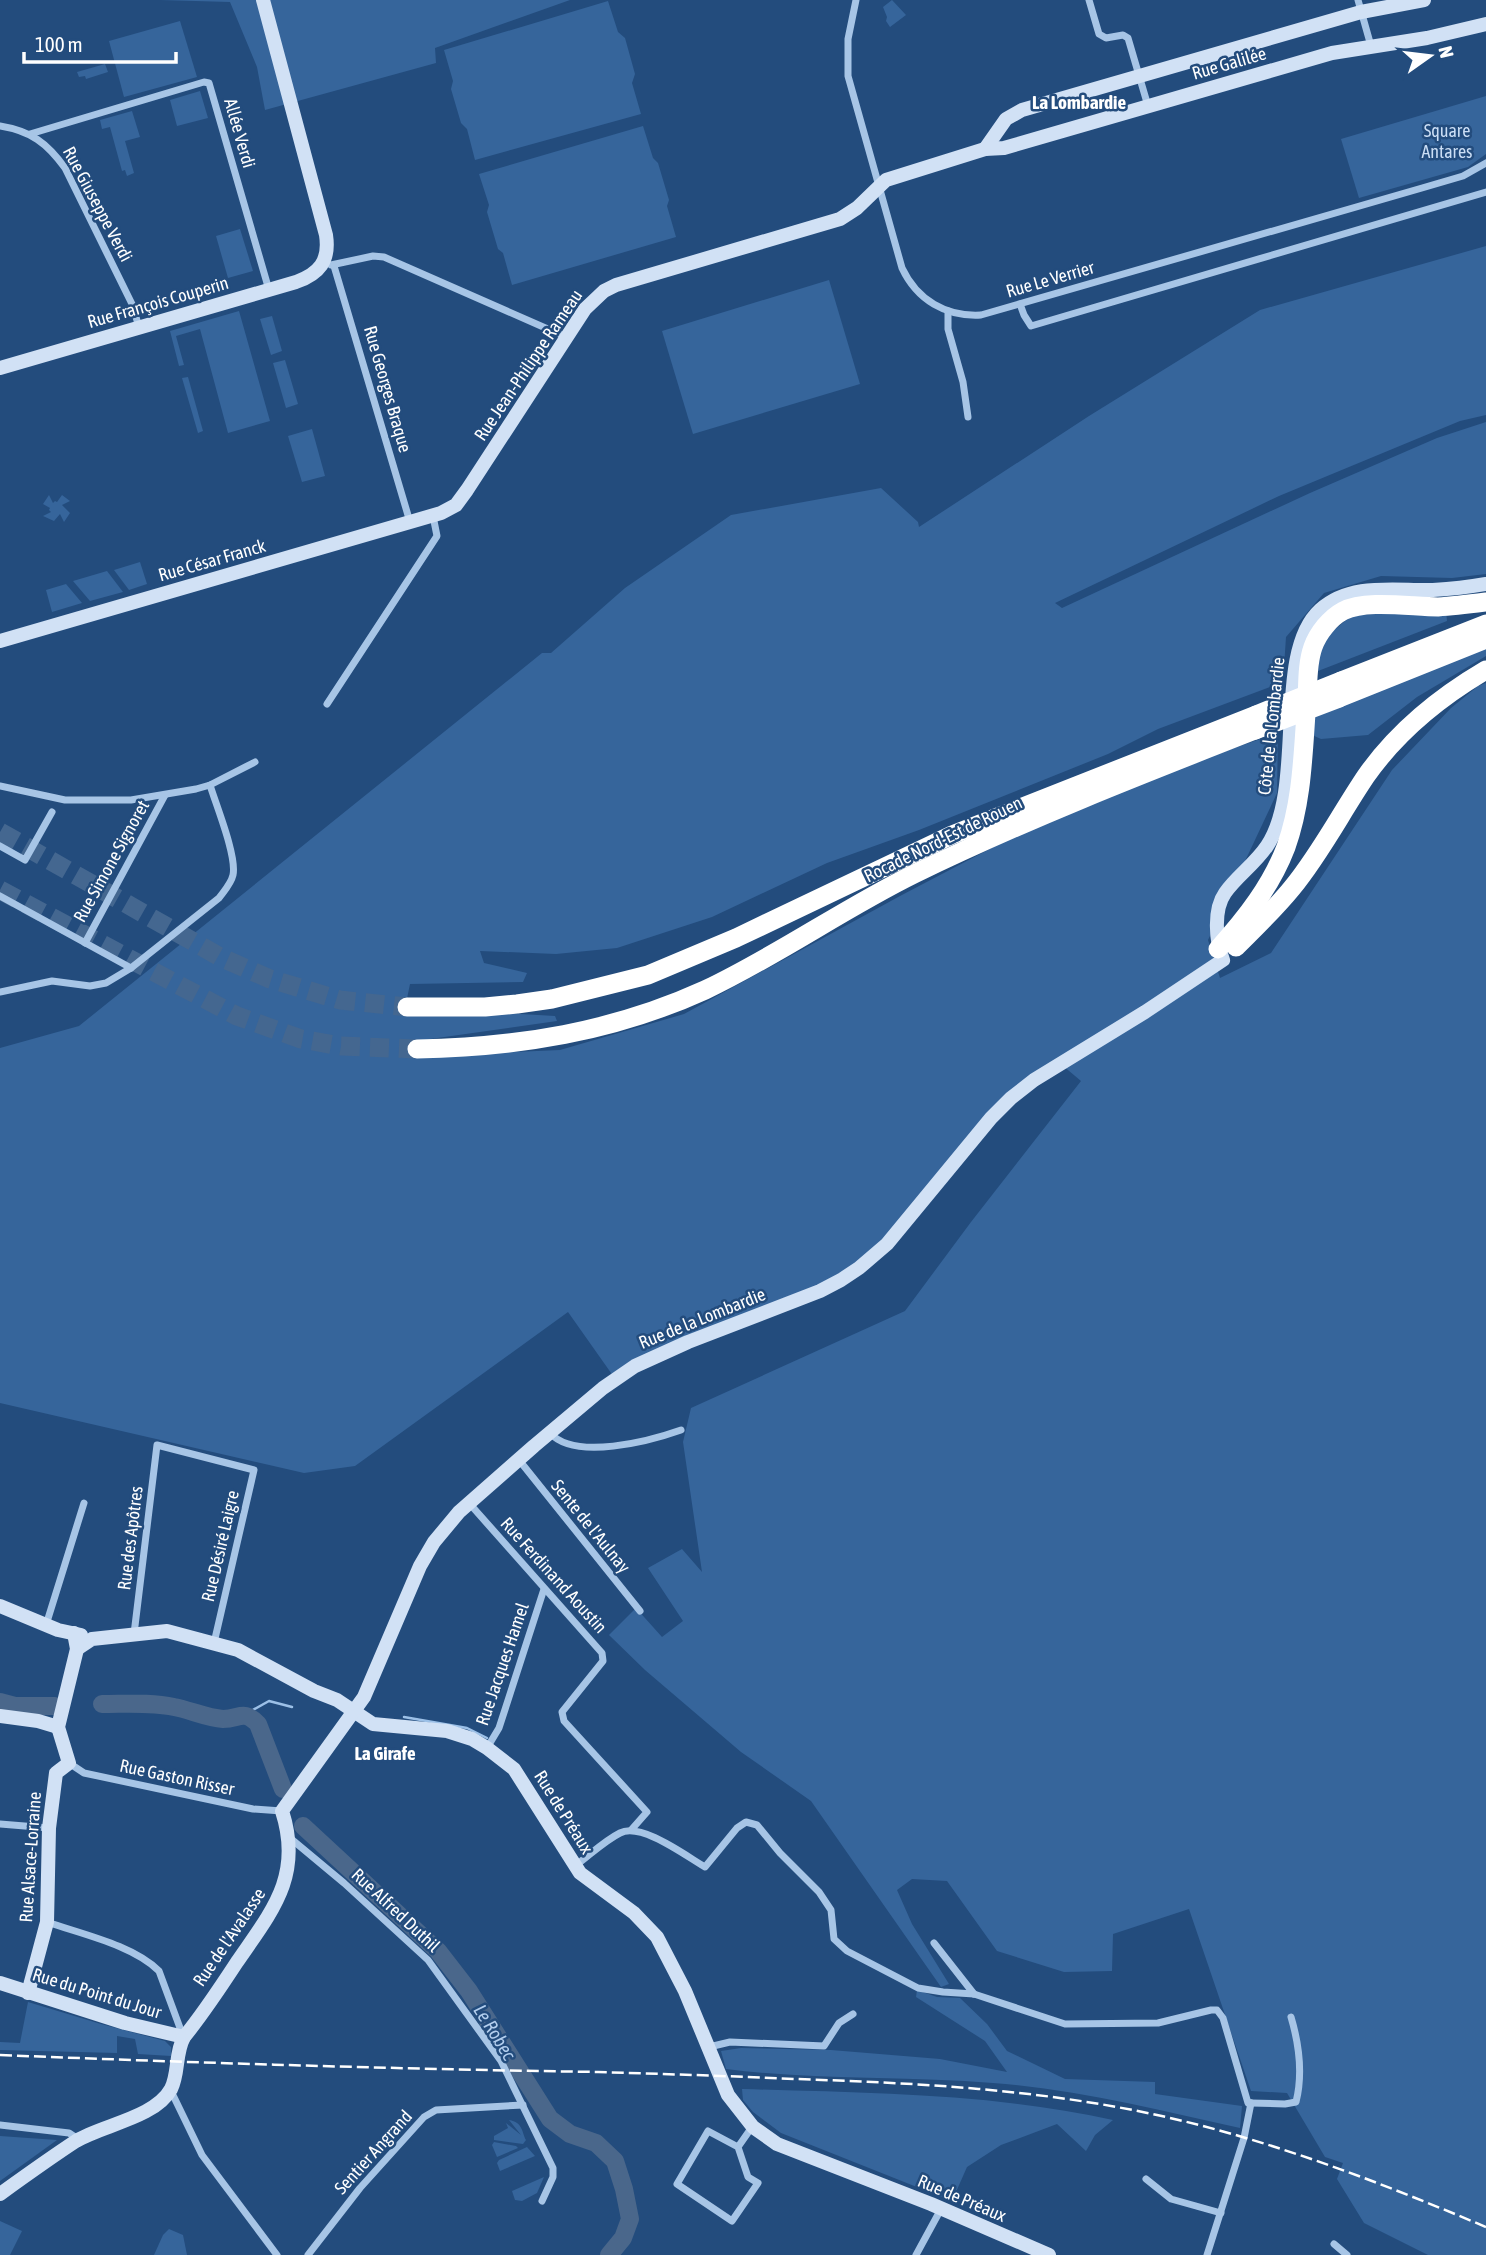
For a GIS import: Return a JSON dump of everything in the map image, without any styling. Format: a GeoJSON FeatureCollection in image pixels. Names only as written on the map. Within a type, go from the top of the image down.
{"type":"FeatureCollection","features":[{"type":"Feature","properties":{"kind":"highway"},"geometry":{"type":"LineString","coordinates":[[1221,955],[1266,889],[1286,848],[1300,787],[1310,661],[1318,636],[1327,624],[1343,611],[1362,606],[1441,607],[1486,602]]}},
{"type":"Feature","properties":{"kind":"highway","name":"Rocade Nord-Est de Rouen"},"geometry":{"type":"LineString","coordinates":[[1340,690],[1486,624]]}},
{"type":"Feature","properties":{"kind":"highway","name":"Rocade Nord-Est de Rouen"},"geometry":{"type":"LineString","coordinates":[[407,1007],[517,1004],[564,996],[648,975],[726,943],[952,835],[1340,690],[1486,639]]}},
{"type":"Feature","properties":{"kind":"highway"},"geometry":{"type":"LineString","coordinates":[[1221,955],[1293,887],[1368,774],[1397,740],[1434,705],[1486,670]]}},
{"type":"Feature","properties":{"kind":"highway","name":"Rocade Nord-Est de Rouen"},"geometry":{"type":"LineString","coordinates":[[417,1049],[535,1041],[606,1026],[655,1011],[746,969],[899,882],[982,841],[1256,722]]}},
{"type":"Feature","properties":{"kind":"street"},"geometry":{"type":"LineString","coordinates":[[264,0],[326,236],[329,265]]}},
{"type":"Feature","properties":{"kind":"street","name":"Rue Le Verrier"},"geometry":{"type":"LineString","coordinates":[[856,0],[848,39],[848,76],[902,268],[921,296],[948,311],[970,316],[981,315],[1463,176],[1486,163]]}},
{"type":"Feature","properties":{"kind":"street"},"geometry":{"type":"LineString","coordinates":[[1089,0],[1099,34],[1106,38],[1124,34],[1128,38],[1148,107]]}},
{"type":"Feature","properties":{"kind":"street","name":"Rue Galilée"},"geometry":{"type":"LineString","coordinates":[[985,149],[995,132],[1013,113],[1359,6],[1424,0]]}},
{"type":"Feature","properties":{"kind":"street"},"geometry":{"type":"LineString","coordinates":[[1359,6],[1371,46]]}},
{"type":"Feature","properties":{"kind":"street","name":"Rue Galilée"},"geometry":{"type":"LineString","coordinates":[[879,185],[886,180],[985,149],[1004,148],[1332,53],[1448,34],[1486,24]]}},
{"type":"Feature","properties":{"kind":"street","name":"Allée Verdi"},"geometry":{"type":"LineString","coordinates":[[30,134],[204,82],[209,83],[269,290]]}},
{"type":"Feature","properties":{"kind":"street","name":"Rue Giuseppe Verdi"},"geometry":{"type":"LineString","coordinates":[[0,126],[30,134],[52,148],[65,168],[132,304],[139,327]]}},
{"type":"Feature","properties":{"kind":"street","name":"Rue Jean-Philippe Rameau"},"geometry":{"type":"LineString","coordinates":[[433,516],[450,509],[461,500],[566,337],[594,299],[617,285],[839,219],[857,208],[879,185]]}},
{"type":"Feature","properties":{"kind":"street"},"geometry":{"type":"LineString","coordinates":[[1020,304],[1031,326],[1486,192]]}},
{"type":"Feature","properties":{"kind":"street","name":"Rue François Couperin"},"geometry":{"type":"LineString","coordinates":[[0,368],[305,279],[329,265],[373,256],[384,257],[566,337]]}},
{"type":"Feature","properties":{"kind":"street","name":"Rue Georges Braque"},"geometry":{"type":"LineString","coordinates":[[329,265],[410,523]]}},
{"type":"Feature","properties":{"kind":"street"},"geometry":{"type":"LineString","coordinates":[[948,311],[948,329],[963,382],[968,417]]}},
{"type":"Feature","properties":{"kind":"street"},"geometry":{"type":"LineString","coordinates":[[327,704],[437,536],[433,516]]}},
{"type":"Feature","properties":{"kind":"street","name":"Rue César Franck"},"geometry":{"type":"LineString","coordinates":[[0,641],[433,516]]}},
{"type":"Feature","properties":{"kind":"street","name":"Côte de la Lombardie"},"geometry":{"type":"LineString","coordinates":[[1221,955],[1217,921],[1221,900],[1270,842],[1285,793],[1298,648],[1316,615],[1331,603],[1353,593],[1371,590],[1433,590],[1486,584]]}},
{"type":"Feature","properties":{"kind":"street"},"geometry":{"type":"LineString","coordinates":[[0,786],[65,800],[131,800],[165,796],[210,785],[255,762]]}},
{"type":"Feature","properties":{"kind":"street"},"geometry":{"type":"LineString","coordinates":[[0,992],[52,981],[90,986],[106,983],[131,968],[219,898],[234,873],[232,856],[210,785]]}},
{"type":"Feature","properties":{"kind":"street","name":"Rue Simone Signoret"},"geometry":{"type":"LineString","coordinates":[[85,943],[165,796]]}},
{"type":"Feature","properties":{"kind":"street"},"geometry":{"type":"LineString","coordinates":[[0,846],[25,860],[52,812]]}},
{"type":"Feature","properties":{"kind":"street"},"geometry":{"type":"LineString","coordinates":[[0,896],[131,968]]}},
{"type":"Feature","properties":{"kind":"street","name":"Rue de la Lombardie"},"geometry":{"type":"LineString","coordinates":[[282,1811],[364,1697],[427,1553],[441,1532],[469,1503],[603,1388],[635,1366],[688,1342],[820,1291],[850,1274],[887,1244],[997,1111],[1034,1080],[1180,989],[1221,955]]}},
{"type":"Feature","properties":{"kind":"street"},"geometry":{"type":"LineString","coordinates":[[550,1432],[563,1443],[590,1447],[656,1438],[681,1430]]}},
{"type":"Feature","properties":{"kind":"street","name":"Rue des Apôtres"},"geometry":{"type":"LineString","coordinates":[[134,1634],[157,1445]]}},
{"type":"Feature","properties":{"kind":"street","name":"Rue Désiré Laigre"},"geometry":{"type":"LineString","coordinates":[[157,1445],[254,1470],[214,1644]]}},
{"type":"Feature","properties":{"kind":"street","name":"Sente de l'Aulnay"},"geometry":{"type":"LineString","coordinates":[[518,1459],[640,1611]]}},
{"type":"Feature","properties":{"kind":"street"},"geometry":{"type":"LineString","coordinates":[[46,1626],[84,1503]]}},
{"type":"Feature","properties":{"kind":"street","name":"Rue Ferdinand Aoustin"},"geometry":{"type":"LineString","coordinates":[[469,1503],[602,1653],[603,1661],[562,1712],[564,1721],[648,1812],[632,1829]]}},
{"type":"Feature","properties":{"kind":"street","name":"Rue Jacques Hamel"},"geometry":{"type":"LineString","coordinates":[[487,1748],[499,1728],[544,1589]]}},
{"type":"Feature","properties":{"kind":"street"},"geometry":{"type":"LineString","coordinates":[[0,1606],[46,1626],[92,1639],[167,1631],[238,1650],[354,1709]]}},
{"type":"Feature","properties":{"kind":"street"},"geometry":{"type":"LineString","coordinates":[[69,1763],[58,1727],[77,1649],[74,1633]]}},
{"type":"Feature","properties":{"kind":"street"},"geometry":{"type":"LineString","coordinates":[[77,1649],[92,1639]]}},
{"type":"Feature","properties":{"kind":"street","name":"Rue de Préaux"},"geometry":{"type":"LineString","coordinates":[[354,1709],[373,1724],[447,1731],[472,1739],[514,1769],[580,1873],[634,1913],[657,1937],[674,1965],[728,2095],[753,2127],[777,2144],[941,2208],[1049,2255]]}},
{"type":"Feature","properties":{"kind":"street"},"geometry":{"type":"LineString","coordinates":[[0,1716],[38,1721],[58,1727]]}},
{"type":"Feature","properties":{"kind":"street","name":"Rue Gaston Risser"},"geometry":{"type":"LineString","coordinates":[[69,1763],[84,1773],[253,1809],[282,1811]]}},
{"type":"Feature","properties":{"kind":"street","name":"Rue Alsace-Lorraine"},"geometry":{"type":"LineString","coordinates":[[28,1993],[47,1922],[49,1828],[56,1773],[69,1763]]}},
{"type":"Feature","properties":{"kind":"street","name":"Rue de l'Avalasse"},"geometry":{"type":"LineString","coordinates":[[184,2037],[275,1907],[287,1873],[290,1838],[282,1811]]}},
{"type":"Feature","properties":{"kind":"street"},"geometry":{"type":"LineString","coordinates":[[575,1866],[621,1832],[632,1829],[652,1836],[705,1867],[737,1828],[746,1822],[757,1825],[780,1853],[819,1892],[831,1910],[834,1939],[847,1951],[918,1987],[974,1994],[1065,2024],[1158,2023],[1217,2010],[1223,2018],[1248,2102],[1251,2103],[1296,2102],[1299,2089],[1299,2043],[1291,2017]]}},
{"type":"Feature","properties":{"kind":"street"},"geometry":{"type":"LineString","coordinates":[[0,1824],[49,1828]]}},
{"type":"Feature","properties":{"kind":"street","name":"Rue Alfred Duthil"},"geometry":{"type":"LineString","coordinates":[[290,1838],[428,1959],[501,2061],[553,2168],[550,2187],[541,2201]]}},
{"type":"Feature","properties":{"kind":"street"},"geometry":{"type":"LineString","coordinates":[[0,2194],[78,2140],[157,2104],[170,2090],[176,2075],[179,2045],[184,2037],[159,1971],[153,1965],[134,1953],[47,1922]]}},
{"type":"Feature","properties":{"kind":"street"},"geometry":{"type":"LineString","coordinates":[[934,1943],[974,1994]]}},
{"type":"Feature","properties":{"kind":"street","name":"Rue du Point du Jour"},"geometry":{"type":"LineString","coordinates":[[0,1983],[125,2023],[184,2037]]}},
{"type":"Feature","properties":{"kind":"street"},"geometry":{"type":"LineString","coordinates":[[709,2047],[730,2042],[824,2046],[839,2023],[853,2014]]}},
{"type":"Feature","properties":{"kind":"street"},"geometry":{"type":"LineString","coordinates":[[170,2090],[202,2155],[277,2255]]}},
{"type":"Feature","properties":{"kind":"street"},"geometry":{"type":"LineString","coordinates":[[1207,2255],[1244,2137],[1251,2103]]}},
{"type":"Feature","properties":{"kind":"street","name":"Sentier Angrand"},"geometry":{"type":"LineString","coordinates":[[307,2255],[360,2188],[424,2117],[436,2110],[523,2105]]}},
{"type":"Feature","properties":{"kind":"street"},"geometry":{"type":"LineString","coordinates":[[0,2126],[69,2133],[78,2140]]}},
{"type":"Feature","properties":{"kind":"street"},"geometry":{"type":"LineString","coordinates":[[738,2147],[753,2127]]}},
{"type":"Feature","properties":{"kind":"street"},"geometry":{"type":"LineString","coordinates":[[708,2131],[738,2147],[748,2177],[758,2183],[732,2221],[677,2184],[708,2131]]}},
{"type":"Feature","properties":{"kind":"street"},"geometry":{"type":"LineString","coordinates":[[1146,2179],[1171,2199],[1221,2213]]}},
{"type":"Feature","properties":{"kind":"street"},"geometry":{"type":"LineString","coordinates":[[916,2255],[941,2208]]}},
{"type":"Feature","properties":{"kind":"street"},"geometry":{"type":"LineString","coordinates":[[1334,2244],[1347,2255]]}},
{"type":"Feature","properties":{"kind":"green space"},"geometry":{"type":"Polygon","coordinates":[[[160,0],[570,0],[435,48],[436,63],[265,110],[257,67],[230,2],[160,0]]]}},
{"type":"Feature","properties":{"kind":"green space"},"geometry":{"type":"Polygon","coordinates":[[[892,0],[906,15],[890,27],[883,7],[892,0]]]}},
{"type":"Feature","properties":{"kind":"green space"},"geometry":{"type":"Polygon","coordinates":[[[608,1],[618,32],[625,38],[635,74],[632,83],[641,114],[475,160],[467,129],[461,123],[451,89],[453,81],[444,50],[608,1]]]}},
{"type":"Feature","properties":{"kind":"green space"},"geometry":{"type":"Polygon","coordinates":[[[180,21],[197,77],[124,97],[109,41],[180,21]]]}},
{"type":"Feature","properties":{"kind":"green space"},"geometry":{"type":"Polygon","coordinates":[[[105,64],[108,72],[86,79],[85,76],[79,77],[77,72],[105,64]]]}},
{"type":"Feature","properties":{"kind":"green space"},"geometry":{"type":"Polygon","coordinates":[[[200,91],[208,118],[177,126],[170,100],[200,91]]]}},
{"type":"Feature","properties":{"kind":"green space","name":"Square Antares"},"geometry":{"type":"Polygon","coordinates":[[[1486,96],[1486,154],[1468,167],[1359,198],[1341,139],[1486,96]]]}},
{"type":"Feature","properties":{"kind":"green space"},"geometry":{"type":"Polygon","coordinates":[[[132,111],[140,137],[125,141],[134,173],[127,176],[125,170],[122,171],[110,127],[102,129],[100,120],[132,111]]]}},
{"type":"Feature","properties":{"kind":"green space"},"geometry":{"type":"Polygon","coordinates":[[[643,126],[669,200],[667,206],[676,237],[512,285],[487,212],[489,205],[479,174],[643,126]]]}},
{"type":"Feature","properties":{"kind":"green space"},"geometry":{"type":"Polygon","coordinates":[[[240,229],[253,271],[228,278],[216,236],[240,229]]]}},
{"type":"Feature","properties":{"kind":"green space"},"geometry":{"type":"Polygon","coordinates":[[[1486,246],[1486,415],[1460,421],[1279,496],[1055,603],[1062,608],[1310,493],[1437,438],[1486,422],[1486,574],[1452,578],[1381,576],[1324,593],[1286,637],[1283,682],[1158,729],[1108,754],[919,830],[827,863],[712,917],[617,948],[556,954],[480,951],[484,963],[527,973],[523,982],[410,984],[404,1013],[488,1012],[555,1016],[557,1021],[416,1041],[418,1056],[560,1050],[684,1014],[1003,842],[1185,765],[1278,733],[1277,793],[1208,940],[1220,978],[1271,953],[1392,770],[1451,708],[1478,686],[1486,683],[1486,2255],[1428,2255],[1364,2223],[1337,2179],[1343,2163],[1325,2157],[1287,2093],[1251,2091],[1189,1909],[1113,1934],[1112,1971],[1064,1972],[997,1951],[947,1881],[912,1879],[897,1890],[912,1924],[949,1984],[941,1987],[811,1801],[741,1752],[645,1670],[609,1635],[636,1608],[662,1637],[683,1621],[648,1568],[682,1549],[702,1572],[683,1442],[691,1408],[905,1311],[1081,1081],[1062,1065],[1006,1106],[874,1260],[616,1380],[568,1312],[355,1466],[304,1473],[0,1403],[0,1048],[79,1026],[542,653],[551,653],[625,588],[731,515],[881,488],[918,522],[919,527],[1089,416],[1260,310],[1486,246]]]}},
{"type":"Feature","properties":{"kind":"green space"},"geometry":{"type":"Polygon","coordinates":[[[829,280],[860,384],[693,434],[662,331],[829,280]]]}},
{"type":"Feature","properties":{"kind":"green space"},"geometry":{"type":"Polygon","coordinates":[[[239,311],[270,421],[228,433],[200,329],[176,336],[184,365],[179,366],[170,331],[239,311]]]}},
{"type":"Feature","properties":{"kind":"green space"},"geometry":{"type":"Polygon","coordinates":[[[272,316],[282,351],[271,355],[260,319],[272,316]]]}},
{"type":"Feature","properties":{"kind":"green space"},"geometry":{"type":"Polygon","coordinates":[[[285,360],[298,404],[286,408],[273,363],[285,360]]]}},
{"type":"Feature","properties":{"kind":"green space"},"geometry":{"type":"Polygon","coordinates":[[[188,377],[203,431],[198,433],[182,378],[188,377]]]}},
{"type":"Feature","properties":{"kind":"green space"},"geometry":{"type":"Polygon","coordinates":[[[312,429],[325,476],[302,482],[288,436],[312,429]]]}},
{"type":"Feature","properties":{"kind":"green space"},"geometry":{"type":"Polygon","coordinates":[[[49,495],[53,503],[62,495],[70,501],[62,505],[70,513],[64,522],[60,514],[54,521],[43,516],[51,512],[50,508],[43,504],[49,495]]]}},
{"type":"Feature","properties":{"kind":"green space"},"geometry":{"type":"Polygon","coordinates":[[[140,562],[147,584],[129,590],[114,570],[140,562]]]}},
{"type":"Feature","properties":{"kind":"green space"},"geometry":{"type":"Polygon","coordinates":[[[107,571],[123,592],[90,601],[73,581],[107,571]]]}},
{"type":"Feature","properties":{"kind":"green space"},"geometry":{"type":"Polygon","coordinates":[[[66,584],[82,603],[52,612],[46,590],[66,584]]]}},
{"type":"Feature","properties":{"kind":"green space"},"geometry":{"type":"Polygon","coordinates":[[[1446,611],[1447,621],[1318,671],[1319,656],[1327,636],[1352,615],[1446,611]]]}},
{"type":"Feature","properties":{"kind":"green space"},"geometry":{"type":"Polygon","coordinates":[[[1486,648],[1486,656],[1417,697],[1368,735],[1321,739],[1312,735],[1312,724],[1319,711],[1486,648]]]}},
{"type":"Feature","properties":{"kind":"green space"},"geometry":{"type":"Polygon","coordinates":[[[917,1990],[937,1997],[960,1998],[987,2024],[1007,2051],[1065,2079],[1155,2082],[1155,2094],[1242,2106],[1240,2128],[1117,2101],[1024,2086],[792,2075],[726,2069],[721,2051],[741,2048],[831,2050],[940,2059],[1007,2072],[985,2041],[916,1997],[917,1990]]]}},
{"type":"Feature","properties":{"kind":"green space"},"geometry":{"type":"Polygon","coordinates":[[[28,2002],[165,2041],[171,2047],[171,2056],[138,2054],[135,2039],[117,2036],[117,2053],[0,2050],[0,2042],[20,2043],[28,2002]]]}},
{"type":"Feature","properties":{"kind":"green space"},"geometry":{"type":"Polygon","coordinates":[[[742,2089],[975,2099],[1113,2120],[1095,2135],[1086,2151],[1057,2124],[1001,2145],[967,2167],[952,2201],[781,2133],[753,2112],[743,2100],[742,2089]]]}},
{"type":"Feature","properties":{"kind":"green space"},"geometry":{"type":"Polygon","coordinates":[[[509,2120],[521,2128],[526,2140],[523,2144],[494,2140],[494,2136],[508,2128],[506,2123],[521,2135],[509,2120]]]}},
{"type":"Feature","properties":{"kind":"green space"},"geometry":{"type":"Polygon","coordinates":[[[0,2136],[57,2140],[0,2181],[0,2136]]]}},
{"type":"Feature","properties":{"kind":"green space"},"geometry":{"type":"Polygon","coordinates":[[[494,2142],[518,2148],[497,2157],[492,2145],[494,2142]]]}},
{"type":"Feature","properties":{"kind":"green space"},"geometry":{"type":"Polygon","coordinates":[[[527,2147],[535,2156],[500,2171],[497,2163],[499,2160],[527,2147]]]}},
{"type":"Feature","properties":{"kind":"green space"},"geometry":{"type":"Polygon","coordinates":[[[544,2177],[537,2193],[522,2201],[515,2200],[512,2191],[544,2177]]]}},
{"type":"Feature","properties":{"kind":"green space"},"geometry":{"type":"Polygon","coordinates":[[[0,2221],[22,2231],[10,2255],[0,2255],[0,2221]]]}},
{"type":"Feature","properties":{"kind":"green space"},"geometry":{"type":"Polygon","coordinates":[[[169,2229],[183,2235],[187,2255],[154,2255],[163,2235],[169,2229]]]}},
{"type":"Feature","properties":{"kind":"waterway"},"geometry":{"type":"LineString","coordinates":[[244,1715],[269,1701],[292,1707]]}},
{"type":"Feature","properties":{"kind":"waterway","name":"Le Robec"},"geometry":{"type":"LineString","coordinates":[[0,1702],[15,1706],[55,1706]]}},
{"type":"Feature","properties":{"kind":"waterway","name":"Le Robec"},"geometry":{"type":"LineString","coordinates":[[102,1704],[156,1704],[223,1719],[249,1717],[258,1724],[283,1789]]}},
{"type":"Feature","properties":{"kind":"waterway"},"geometry":{"type":"LineString","coordinates":[[404,1717],[467,1728],[487,1738]]}},
{"type":"Feature","properties":{"kind":"waterway","name":"Le Robec"},"geometry":{"type":"LineString","coordinates":[[303,1826],[438,1951],[469,1991],[550,2119],[570,2134],[596,2143],[615,2161],[630,2219],[623,2238],[609,2255]]}},
{"type":"Feature","properties":{"kind":"tunnel"},"geometry":{"type":"LineString","coordinates":[[0,832],[222,958],[270,979],[340,1000],[407,1007]]}},
{"type":"Feature","properties":{"kind":"tunnel"},"geometry":{"type":"LineString","coordinates":[[0,890],[237,1016],[301,1039],[341,1046],[417,1049]]}},
{"type":"Feature","properties":{"kind":"railway"},"geometry":{"type":"LineString","coordinates":[[0,2055],[722,2076],[886,2083],[1022,2093],[1157,2115],[1241,2137],[1365,2178],[1486,2227]]}},
{"type":"Feature","properties":{"kind":"district","name":"La Lombardie"},"geometry":{"type":"Point","coordinates":[1079,102]}},
{"type":"Feature","properties":{"kind":"district","name":"La Girafe"},"geometry":{"type":"Point","coordinates":[385,1753]}}]}
